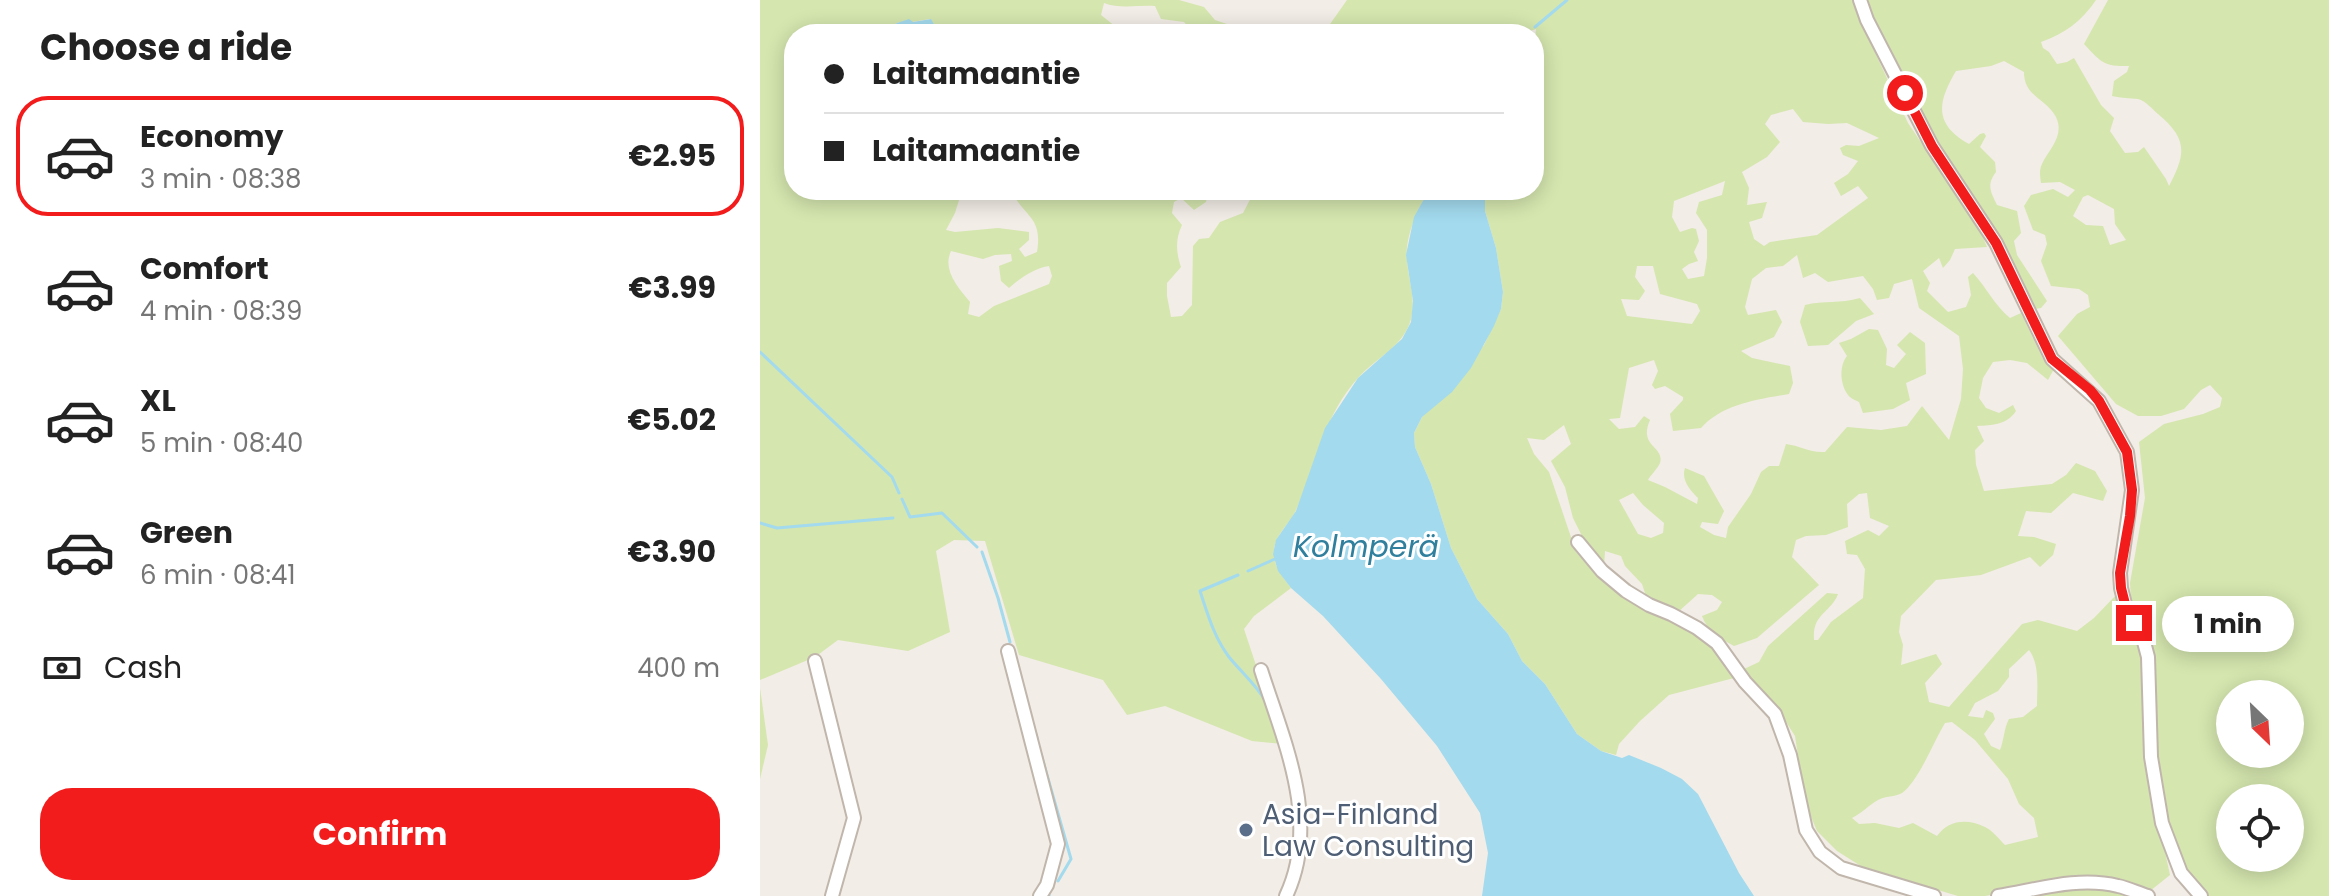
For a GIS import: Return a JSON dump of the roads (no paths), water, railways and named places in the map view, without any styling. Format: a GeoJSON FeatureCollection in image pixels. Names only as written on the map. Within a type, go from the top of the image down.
{"type":"FeatureCollection","features":[{"type":"Feature","properties":{"kind":"street"},"geometry":{"type":"LineString","coordinates":[[1860,0],[1867,20],[1932,146],[1996,243],[2052,359],[2099,401],[2127,452],[2132,490],[2120,573],[2121,588],[2148,657],[2151,757],[2162,823],[2181,873],[2201,896]]}},
{"type":"Feature","properties":{"kind":"street"},"geometry":{"type":"LineString","coordinates":[[1578,542],[1602,571],[1626,591],[1697,628],[1717,643],[1745,682],[1775,714],[1796,777],[1806,830],[1820,852],[1841,868],[1934,896]]}},
{"type":"Feature","properties":{"kind":"street"},"geometry":{"type":"LineString","coordinates":[[1008,651],[1058,844],[1047,885],[1040,896]]}},
{"type":"Feature","properties":{"kind":"street"},"geometry":{"type":"LineString","coordinates":[[815,661],[854,818],[832,896]]}},
{"type":"Feature","properties":{"kind":"street"},"geometry":{"type":"LineString","coordinates":[[1261,670],[1297,783],[1301,814],[1293,880],[1286,896]]}},
{"type":"Feature","properties":{"kind":"street"},"geometry":{"type":"LineString","coordinates":[[1998,896],[2073,883],[2115,885],[2148,896]]}},
{"type":"Feature","properties":{"kind":"water"},"geometry":{"type":"Polygon","coordinates":[[[909,19],[913,22],[931,19],[934,24],[895,24],[909,19]]]}},
{"type":"Feature","properties":{"kind":"water","name":"Kolmperä"},"geometry":{"type":"Polygon","coordinates":[[[1423,200],[1485,200],[1503,292],[1501,309],[1494,326],[1471,368],[1452,392],[1422,417],[1414,433],[1415,447],[1431,484],[1451,548],[1477,599],[1508,634],[1522,661],[1545,684],[1577,734],[1601,751],[1622,758],[1629,755],[1682,779],[1698,794],[1754,896],[1482,896],[1488,853],[1480,813],[1437,746],[1381,679],[1278,571],[1273,554],[1276,540],[1296,511],[1325,428],[1358,378],[1402,339],[1411,322],[1413,301],[1406,255],[1414,217],[1423,200]]]}},
{"type":"Feature","properties":{"kind":"waterway"},"geometry":{"type":"LineString","coordinates":[[1539,24],[1567,0]]}},
{"type":"Feature","properties":{"kind":"waterway"},"geometry":{"type":"LineString","coordinates":[[760,352],[892,477],[899,493]]}},
{"type":"Feature","properties":{"kind":"waterway"},"geometry":{"type":"LineString","coordinates":[[902,499],[910,517],[942,513],[977,547]]}},
{"type":"Feature","properties":{"kind":"waterway"},"geometry":{"type":"LineString","coordinates":[[760,523],[777,528],[893,518]]}},
{"type":"Feature","properties":{"kind":"waterway"},"geometry":{"type":"LineString","coordinates":[[982,552],[1010,642]]}},
{"type":"Feature","properties":{"kind":"waterway"},"geometry":{"type":"LineString","coordinates":[[1248,571],[1275,559]]}},
{"type":"Feature","properties":{"kind":"waterway"},"geometry":{"type":"LineString","coordinates":[[1238,575],[1200,591],[1224,649],[1266,702]]}},
{"type":"Feature","properties":{"kind":"waterway"},"geometry":{"type":"LineString","coordinates":[[1032,721],[1037,738]]}},
{"type":"Feature","properties":{"kind":"waterway"},"geometry":{"type":"LineString","coordinates":[[1041,754],[1071,859],[1058,881]]}},
{"type":"Feature","properties":{"kind":"place","name":"Asia-Finland Law Consulting"},"geometry":{"type":"Point","coordinates":[1246,830]}}]}
